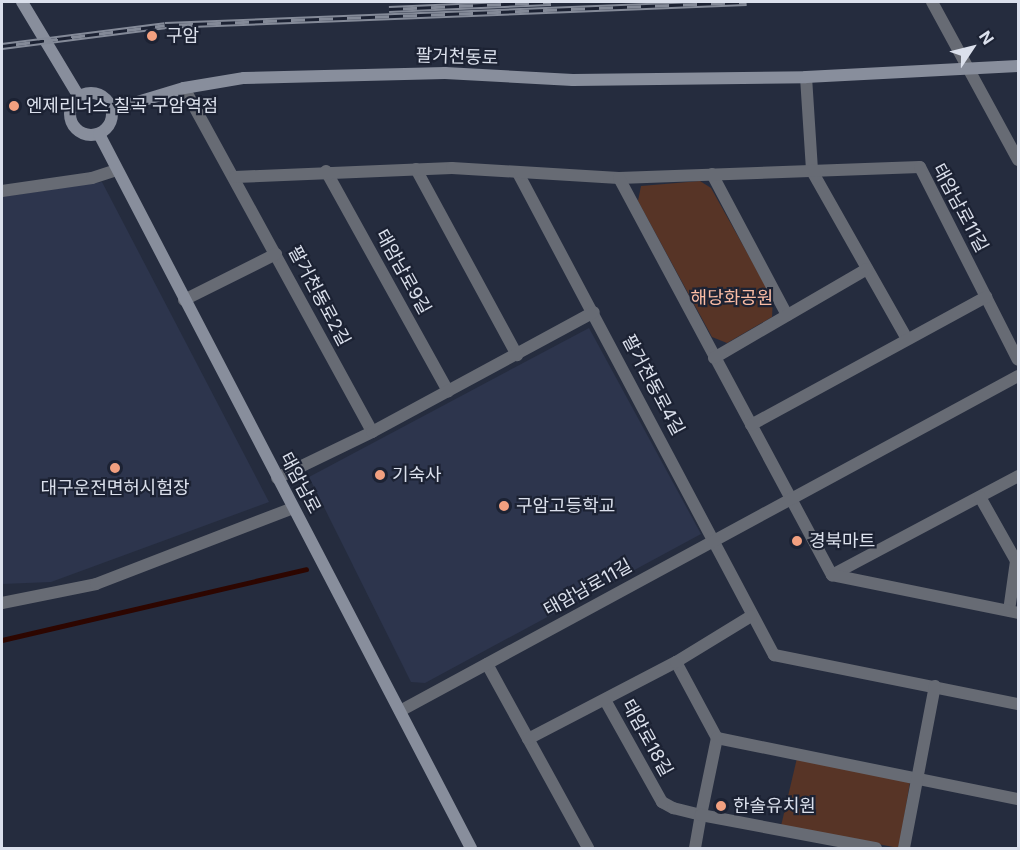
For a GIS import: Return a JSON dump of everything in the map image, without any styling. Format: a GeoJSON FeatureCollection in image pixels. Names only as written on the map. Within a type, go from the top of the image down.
{"type":"FeatureCollection","features":[{"type":"Feature","properties":{"kind":"main road"},"geometry":{"type":"LineString","coordinates":[[22,2],[58,68],[79,97]]}},
{"type":"Feature","properties":{"kind":"main road","name":"팔거천동로"},"geometry":{"type":"LineString","coordinates":[[111,110],[184,88],[243,78],[445,73],[573,80],[806,77],[971,72],[1018,66]]}},
{"type":"Feature","properties":{"kind":"main road"},"geometry":{"type":"LineString","coordinates":[[100,96],[111,110],[109,125],[99,134],[86,135],[71,122],[71,108],[79,97],[100,96]]}},
{"type":"Feature","properties":{"kind":"main road","name":"태암남로"},"geometry":{"type":"LineString","coordinates":[[99,134],[471,849]]}},
{"type":"Feature","properties":{"kind":"street"},"geometry":{"type":"LineString","coordinates":[[932,2],[1018,160]]}},
{"type":"Feature","properties":{"kind":"street"},"geometry":{"type":"LineString","coordinates":[[806,77],[812,171],[907,339]]}},
{"type":"Feature","properties":{"kind":"street","name":"팔거천동로2길"},"geometry":{"type":"LineString","coordinates":[[184,88],[235,177],[372,432]]}},
{"type":"Feature","properties":{"kind":"street","name":"태암남로11길"},"geometry":{"type":"LineString","coordinates":[[812,171],[920,167],[1018,360]]}},
{"type":"Feature","properties":{"kind":"street"},"geometry":{"type":"LineString","coordinates":[[235,177],[326,171],[416,169],[619,178],[812,171]]}},
{"type":"Feature","properties":{"kind":"street"},"geometry":{"type":"LineString","coordinates":[[416,169],[517,355]]}},
{"type":"Feature","properties":{"kind":"street"},"geometry":{"type":"LineString","coordinates":[[2,191],[92,178],[116,170]]}},
{"type":"Feature","properties":{"kind":"street","name":"태암남로9길"},"geometry":{"type":"LineString","coordinates":[[326,171],[448,391]]}},
{"type":"Feature","properties":{"kind":"street","name":"팔거천동로4길"},"geometry":{"type":"LineString","coordinates":[[518,173],[594,312],[751,616],[774,655],[1018,704]]}},
{"type":"Feature","properties":{"kind":"street"},"geometry":{"type":"LineString","coordinates":[[712,174],[788,315]]}},
{"type":"Feature","properties":{"kind":"street"},"geometry":{"type":"LineString","coordinates":[[619,178],[714,358],[793,498],[832,575]]}},
{"type":"Feature","properties":{"kind":"street"},"geometry":{"type":"LineString","coordinates":[[184,300],[276,254]]}},
{"type":"Feature","properties":{"kind":"street"},"geometry":{"type":"LineString","coordinates":[[714,358],[867,269]]}},
{"type":"Feature","properties":{"kind":"street"},"geometry":{"type":"LineString","coordinates":[[751,425],[986,297]]}},
{"type":"Feature","properties":{"kind":"street"},"geometry":{"type":"LineString","coordinates":[[277,478],[372,432],[594,312]]}},
{"type":"Feature","properties":{"kind":"street","name":"태암남로11길"},"geometry":{"type":"LineString","coordinates":[[400,711],[1018,376]]}},
{"type":"Feature","properties":{"kind":"street"},"geometry":{"type":"LineString","coordinates":[[832,575],[1018,476]]}},
{"type":"Feature","properties":{"kind":"street"},"geometry":{"type":"LineString","coordinates":[[832,575],[1014,612],[1016,561],[980,497]]}},
{"type":"Feature","properties":{"kind":"street"},"geometry":{"type":"LineString","coordinates":[[2,603],[96,584],[293,508]]}},
{"type":"Feature","properties":{"kind":"street"},"geometry":{"type":"LineString","coordinates":[[605,700],[676,662],[751,616]]}},
{"type":"Feature","properties":{"kind":"street"},"geometry":{"type":"LineString","coordinates":[[676,662],[717,738],[694,849]]}},
{"type":"Feature","properties":{"kind":"street"},"geometry":{"type":"LineString","coordinates":[[487,664],[588,849]]}},
{"type":"Feature","properties":{"kind":"street"},"geometry":{"type":"LineString","coordinates":[[904,849],[935,686]]}},
{"type":"Feature","properties":{"kind":"street","name":"태암로18길"},"geometry":{"type":"LineString","coordinates":[[528,739],[605,700],[662,802],[701,815],[876,849]]}},
{"type":"Feature","properties":{"kind":"street"},"geometry":{"type":"LineString","coordinates":[[717,738],[1018,799]]}},
{"type":"Feature","properties":{"kind":"shaded area","name":"대구운전면허시험장"},"geometry":{"type":"Polygon","coordinates":[[[102,182],[269,502],[51,582],[2,584],[2,197],[102,182]]]}},
{"type":"Feature","properties":{"kind":"shaded area","name":"구암고등학교"},"geometry":{"type":"Polygon","coordinates":[[[589,328],[701,534],[425,683],[411,682],[309,477],[589,328]]]}},
{"type":"Feature","properties":{"kind":"green space","name":"해당화공원"},"geometry":{"type":"Polygon","coordinates":[[[700,181],[711,188],[773,299],[772,317],[727,343],[712,337],[638,201],[641,186],[700,181]]]}},
{"type":"Feature","properties":{"kind":"green space"},"geometry":{"type":"Polygon","coordinates":[[[797,758],[910,782],[899,848],[781,826],[797,758]]]}},
{"type":"Feature","properties":{"kind":"waterway"},"geometry":{"type":"LineString","coordinates":[[2,640],[306,569]]}},
{"type":"Feature","properties":{"kind":"railway"},"geometry":{"type":"LineString","coordinates":[[389,9],[551,2]]}},
{"type":"Feature","properties":{"kind":"railway"},"geometry":{"type":"LineString","coordinates":[[2,46],[165,25],[747,2]]}},
{"type":"Feature","properties":{"kind":"place","name":"구암"},"geometry":{"type":"Point","coordinates":[152,36]}},
{"type":"Feature","properties":{"kind":"place","name":"엔제리너스 칠곡 구암역점"},"geometry":{"type":"Point","coordinates":[14,106]}},
{"type":"Feature","properties":{"kind":"place","name":"대구운전면허시험장"},"geometry":{"type":"Point","coordinates":[115,468]}},
{"type":"Feature","properties":{"kind":"place","name":"기숙사"},"geometry":{"type":"Point","coordinates":[380,475]}},
{"type":"Feature","properties":{"kind":"place","name":"구암고등학교"},"geometry":{"type":"Point","coordinates":[504,506]}},
{"type":"Feature","properties":{"kind":"place","name":"경북마트"},"geometry":{"type":"Point","coordinates":[797,541]}},
{"type":"Feature","properties":{"kind":"place","name":"한솔유치원"},"geometry":{"type":"Point","coordinates":[721,806]}}]}
